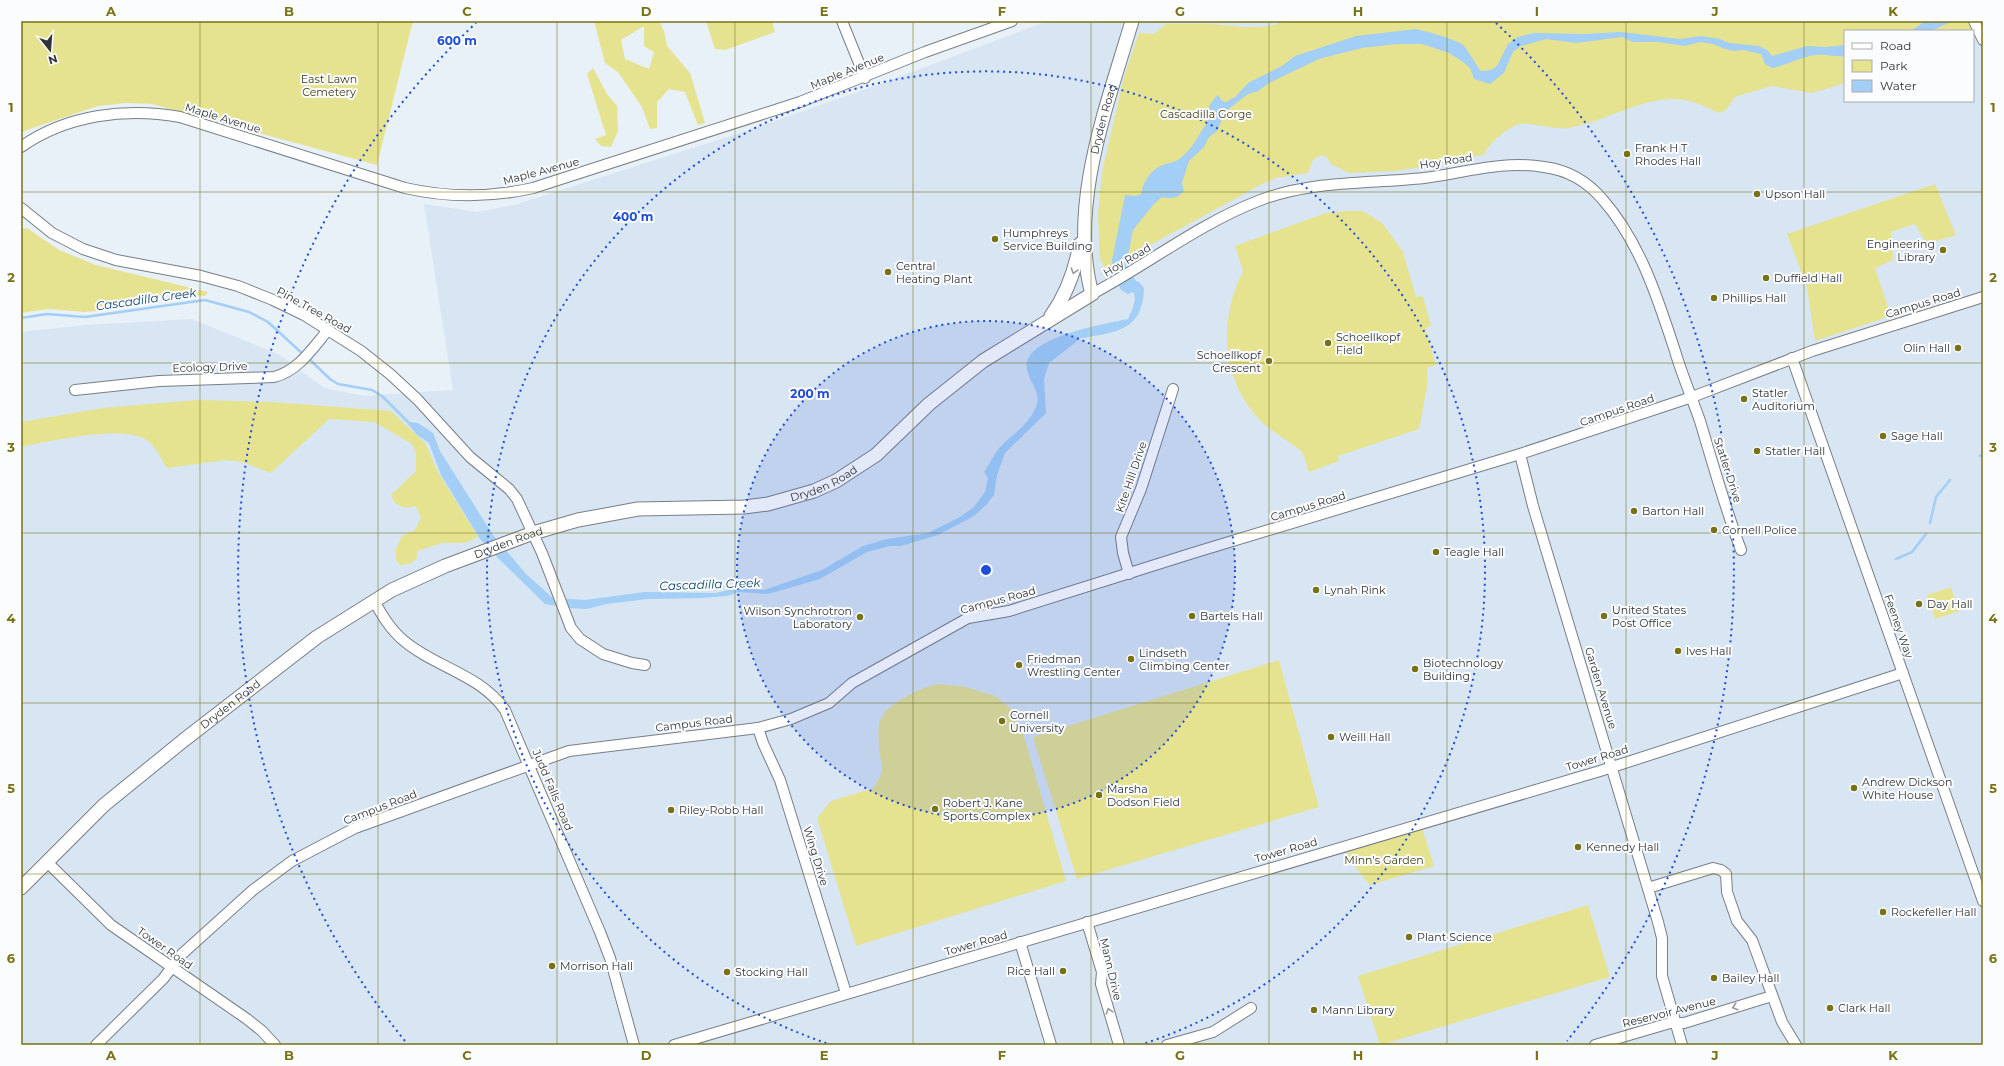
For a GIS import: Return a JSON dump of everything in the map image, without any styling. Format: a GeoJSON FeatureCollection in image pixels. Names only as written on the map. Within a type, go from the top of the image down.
{"type":"FeatureCollection","features":[{"type":"Feature","properties":{"kind":"main road","name":"Dryden Road"},"geometry":{"type":"LineString","coordinates":[[1047,320],[1064,296],[1072,278],[1085,220],[1091,164],[1132,21]]}},
{"type":"Feature","properties":{"kind":"main road","name":"Dryden Road"},"geometry":{"type":"LineString","coordinates":[[21,888],[104,805],[184,740],[317,638],[374,601],[423,575],[533,533],[578,520],[623,512],[665,508],[744,507],[768,504],[814,491],[836,481],[876,455],[928,404],[962,377],[1009,344],[1092,294],[1086,265],[1085,220]]}},
{"type":"Feature","properties":{"kind":"street"},"geometry":{"type":"LineString","coordinates":[[842,21],[864,78]]}},
{"type":"Feature","properties":{"kind":"street","name":"Maple Avenue"},"geometry":{"type":"LineString","coordinates":[[21,148],[47,132],[70,123],[120,113],[160,113],[180,117],[405,188],[442,196],[490,196],[533,188],[596,169],[800,102],[864,78],[925,52],[1012,21]]}},
{"type":"Feature","properties":{"kind":"street"},"geometry":{"type":"LineString","coordinates":[[1975,24],[1983,40]]}},
{"type":"Feature","properties":{"kind":"street","name":"Hoy Road"},"geometry":{"type":"LineString","coordinates":[[1092,294],[1230,213],[1259,200],[1292,190],[1323,185],[1421,178],[1504,165],[1530,165],[1559,170],[1572,175],[1594,190],[1623,227],[1635,249],[1654,294],[1692,397]]}},
{"type":"Feature","properties":{"kind":"street","name":"Pine Tree Road"},"geometry":{"type":"LineString","coordinates":[[21,208],[52,233],[83,249],[116,260],[201,276],[238,286],[273,300],[304,315],[361,351],[390,374],[417,399],[470,457],[509,489],[522,508],[542,553],[565,614],[576,634],[591,648],[603,654],[632,663],[645,665]]}},
{"type":"Feature","properties":{"kind":"street","name":"Campus Road"},"geometry":{"type":"LineString","coordinates":[[96,1045],[163,978],[182,954],[253,890],[303,855],[355,828],[569,751],[597,746],[758,728],[791,719],[825,706],[852,683],[965,620],[1009,612],[1193,553],[1520,454],[1692,397],[1792,358],[1856,336],[1983,297]]}},
{"type":"Feature","properties":{"kind":"street","name":"Ecology Drive"},"geometry":{"type":"LineString","coordinates":[[75,390],[159,381],[274,376],[284,374],[300,363],[328,330]]}},
{"type":"Feature","properties":{"kind":"street","name":"Feeney Way"},"geometry":{"type":"LineString","coordinates":[[1792,358],[1983,901]]}},
{"type":"Feature","properties":{"kind":"street","name":"Kite Hill Drive"},"geometry":{"type":"LineString","coordinates":[[1129,574],[1123,553],[1121,537],[1141,488],[1173,388]]}},
{"type":"Feature","properties":{"kind":"street","name":"Statler Drive"},"geometry":{"type":"LineString","coordinates":[[1692,397],[1741,550]]}},
{"type":"Feature","properties":{"kind":"street","name":"Garden Avenue"},"geometry":{"type":"LineString","coordinates":[[1520,454],[1532,501],[1660,930],[1662,976],[1682,1045]]}},
{"type":"Feature","properties":{"kind":"street","name":"Judd Falls Road"},"geometry":{"type":"LineString","coordinates":[[374,601],[390,625],[403,640],[415,649],[480,684],[498,699],[511,722],[600,932],[610,958],[634,1045]]}},
{"type":"Feature","properties":{"kind":"street","name":"Tower Road"},"geometry":{"type":"LineString","coordinates":[[674,1045],[1611,767],[1903,673]]}},
{"type":"Feature","properties":{"kind":"street","name":"Wing Drive"},"geometry":{"type":"LineString","coordinates":[[758,728],[762,743],[780,780],[846,994]]}},
{"type":"Feature","properties":{"kind":"street","name":"Tower Road"},"geometry":{"type":"LineString","coordinates":[[47,862],[111,925],[255,1025],[275,1045]]}},
{"type":"Feature","properties":{"kind":"street"},"geometry":{"type":"LineString","coordinates":[[1648,888],[1711,868],[1716,868],[1724,872],[1727,877],[1726,889],[1739,924],[1752,940],[1782,1022],[1796,1045]]}},
{"type":"Feature","properties":{"kind":"street","name":"Mann Drive"},"geometry":{"type":"LineString","coordinates":[[1088,922],[1102,972],[1101,984],[1119,1045]]}},
{"type":"Feature","properties":{"kind":"street"},"geometry":{"type":"LineString","coordinates":[[1020,942],[1051,1045]]}},
{"type":"Feature","properties":{"kind":"street","name":"Reservoir Avenue"},"geometry":{"type":"LineString","coordinates":[[1595,1045],[1670,1023],[1684,1023],[1772,996]]}},
{"type":"Feature","properties":{"kind":"street"},"geometry":{"type":"LineString","coordinates":[[1167,1045],[1213,1032],[1251,1008]]}},
{"type":"Feature","properties":{"kind":"shaded area","name":"Cornell University"},"geometry":{"type":"Polygon","coordinates":[[[1048,21],[1983,21],[1983,1045],[21,1045],[21,332],[86,325],[192,319],[280,355],[324,388],[365,396],[453,390],[424,204],[477,212],[514,205],[749,130],[872,87],[1048,21]]]}},
{"type":"Feature","properties":{"kind":"green space","name":"East Lawn Cemetery"},"geometry":{"type":"Polygon","coordinates":[[[21,21],[413,21],[377,165],[152,104],[126,103],[98,106],[21,132],[21,21]]]}},
{"type":"Feature","properties":{"kind":"green space"},"geometry":{"type":"Polygon","coordinates":[[[594,21],[659,21],[664,31],[667,46],[690,73],[705,123],[698,125],[685,92],[669,89],[657,102],[657,128],[650,129],[642,107],[618,72],[605,63],[594,21]],[[644,26],[621,40],[625,59],[649,69],[654,52],[644,46],[644,26]]]}},
{"type":"Feature","properties":{"kind":"green space"},"geometry":{"type":"Polygon","coordinates":[[[706,21],[772,21],[775,32],[725,50],[715,49],[706,21]]]}},
{"type":"Feature","properties":{"kind":"green space","name":"Cascadilla Gorge"},"geometry":{"type":"Polygon","coordinates":[[[1285,21],[1983,21],[1983,28],[1981,25],[1974,31],[1844,30],[1844,83],[1812,93],[1771,86],[1735,97],[1726,110],[1719,113],[1690,101],[1670,99],[1632,107],[1594,121],[1568,128],[1520,124],[1515,125],[1499,136],[1490,145],[1485,154],[1437,165],[1395,171],[1349,173],[1331,164],[1326,156],[1319,156],[1313,160],[1308,173],[1276,178],[1262,184],[1152,244],[1110,271],[1105,268],[1100,259],[1098,214],[1102,173],[1124,77],[1139,33],[1154,34],[1166,24],[1209,24],[1257,27],[1285,21]]]}},
{"type":"Feature","properties":{"kind":"green space"},"geometry":{"type":"Polygon","coordinates":[[[593,68],[607,94],[617,106],[618,131],[611,147],[601,146],[595,139],[606,135],[587,74],[593,68]]]}},
{"type":"Feature","properties":{"kind":"green space"},"geometry":{"type":"Polygon","coordinates":[[[1935,184],[1956,235],[1927,244],[1915,224],[1891,232],[1893,260],[1875,268],[1891,316],[1815,341],[1807,287],[1787,234],[1935,184]]]}},
{"type":"Feature","properties":{"kind":"green space","name":"Schoellkopf Field"},"geometry":{"type":"Polygon","coordinates":[[[1363,211],[1383,224],[1403,252],[1416,297],[1423,296],[1431,326],[1425,328],[1436,365],[1427,368],[1428,382],[1419,429],[1338,456],[1339,461],[1309,472],[1302,452],[1265,425],[1250,408],[1239,391],[1232,372],[1228,352],[1227,332],[1229,312],[1243,271],[1235,246],[1326,213],[1363,211]]]}},
{"type":"Feature","properties":{"kind":"green space"},"geometry":{"type":"Polygon","coordinates":[[[27,228],[59,250],[96,265],[208,292],[205,296],[171,294],[122,303],[106,310],[85,312],[48,309],[21,313],[21,229],[27,228]]]}},
{"type":"Feature","properties":{"kind":"green space"},"geometry":{"type":"Polygon","coordinates":[[[196,400],[272,402],[391,411],[425,443],[438,472],[478,537],[465,543],[442,543],[417,551],[417,558],[410,564],[400,565],[396,560],[396,549],[402,536],[415,530],[421,518],[416,506],[405,508],[395,503],[391,495],[416,471],[416,454],[412,444],[374,422],[329,419],[271,473],[242,462],[226,460],[167,468],[149,441],[134,435],[103,434],[84,436],[21,447],[21,422],[103,408],[196,400]]]}},
{"type":"Feature","properties":{"kind":"green space"},"geometry":{"type":"Polygon","coordinates":[[[1951,587],[1959,611],[1935,619],[1927,595],[1951,587]]]}},
{"type":"Feature","properties":{"kind":"green space"},"geometry":{"type":"Polygon","coordinates":[[[1279,660],[1319,807],[1077,879],[1033,737],[1279,660]]]}},
{"type":"Feature","properties":{"kind":"green space","name":"Robert J. Kane Sports Complex"},"geometry":{"type":"Polygon","coordinates":[[[939,684],[966,687],[995,696],[1009,707],[1024,736],[1066,881],[856,946],[817,818],[831,801],[874,788],[881,775],[882,769],[878,737],[882,716],[893,705],[907,696],[939,684]]]}},
{"type":"Feature","properties":{"kind":"green space","name":"Minn's Garden"},"geometry":{"type":"Polygon","coordinates":[[[1422,828],[1434,866],[1370,885],[1353,864],[1346,850],[1422,828]]]}},
{"type":"Feature","properties":{"kind":"green space"},"geometry":{"type":"Polygon","coordinates":[[[1588,905],[1610,977],[1380,1045],[1358,976],[1588,905]]]}},
{"type":"Feature","properties":{"kind":"water"},"geometry":{"type":"Polygon","coordinates":[[[1926,21],[1953,21],[1933,30],[1912,30],[1926,21]]]}},
{"type":"Feature","properties":{"kind":"water"},"geometry":{"type":"Polygon","coordinates":[[[1416,29],[1441,36],[1463,45],[1481,71],[1491,70],[1497,66],[1508,44],[1518,37],[1534,33],[1584,34],[1621,32],[1680,39],[1701,36],[1720,39],[1729,43],[1759,46],[1767,50],[1772,56],[1807,46],[1826,47],[1844,45],[1844,56],[1811,56],[1772,68],[1765,64],[1761,54],[1743,50],[1734,51],[1713,44],[1700,42],[1685,46],[1658,42],[1633,42],[1622,37],[1576,43],[1546,39],[1521,46],[1513,52],[1504,73],[1490,84],[1474,79],[1470,68],[1449,53],[1422,44],[1397,44],[1362,48],[1319,59],[1269,83],[1258,91],[1248,94],[1226,111],[1217,131],[1209,137],[1204,147],[1189,161],[1182,183],[1184,191],[1179,196],[1174,198],[1162,197],[1154,204],[1133,230],[1126,266],[1136,281],[1139,282],[1144,288],[1142,303],[1138,314],[1132,322],[1124,328],[1114,332],[1078,339],[1049,363],[1044,379],[1046,413],[1005,453],[997,475],[994,495],[986,505],[974,516],[938,535],[901,546],[890,546],[867,552],[820,579],[768,594],[739,592],[727,596],[702,598],[648,599],[606,604],[587,609],[568,608],[545,604],[480,539],[441,475],[429,443],[417,435],[408,424],[410,422],[418,423],[433,433],[440,451],[493,535],[527,575],[553,598],[585,600],[645,592],[716,593],[736,588],[764,590],[822,570],[863,546],[887,539],[928,533],[960,517],[974,507],[985,492],[988,478],[984,472],[995,453],[1024,425],[1032,415],[1038,399],[1027,370],[1028,359],[1037,349],[1050,341],[1067,334],[1102,324],[1128,319],[1134,306],[1135,298],[1133,292],[1128,294],[1121,290],[1112,271],[1112,260],[1125,195],[1136,196],[1141,194],[1151,173],[1163,165],[1181,158],[1188,151],[1208,122],[1207,114],[1209,107],[1218,95],[1222,101],[1226,102],[1235,97],[1248,83],[1282,66],[1295,56],[1356,36],[1416,29]]]}},
{"type":"Feature","properties":{"kind":"waterway","name":"Cascadilla Creek"},"geometry":{"type":"LineString","coordinates":[[21,318],[47,314],[85,317],[205,300],[249,312],[268,322],[304,355]]}},
{"type":"Feature","properties":{"kind":"waterway","name":"Cascadilla Creek"},"geometry":{"type":"LineString","coordinates":[[308,358],[330,379],[338,384],[372,390],[382,396],[411,425]]}},
{"type":"Feature","properties":{"kind":"waterway"},"geometry":{"type":"LineString","coordinates":[[1930,523],[1936,497],[1950,480]]}},
{"type":"Feature","properties":{"kind":"waterway"},"geometry":{"type":"LineString","coordinates":[[1896,559],[1912,552],[1926,534]]}},
{"type":"Feature","properties":{"kind":"place","name":"Frank H T Rhodes Hall"},"geometry":{"type":"Point","coordinates":[1627,154]}},
{"type":"Feature","properties":{"kind":"place","name":"Upson Hall"},"geometry":{"type":"Point","coordinates":[1757,194]}},
{"type":"Feature","properties":{"kind":"place","name":"Humphreys Service Building"},"geometry":{"type":"Point","coordinates":[995,239]}},
{"type":"Feature","properties":{"kind":"place","name":"Engineering Library"},"geometry":{"type":"Point","coordinates":[1943,250]}},
{"type":"Feature","properties":{"kind":"place","name":"Central Heating Plant"},"geometry":{"type":"Point","coordinates":[888,272]}},
{"type":"Feature","properties":{"kind":"place","name":"Duffield Hall"},"geometry":{"type":"Point","coordinates":[1766,278]}},
{"type":"Feature","properties":{"kind":"place","name":"Phillips Hall"},"geometry":{"type":"Point","coordinates":[1714,298]}},
{"type":"Feature","properties":{"kind":"place","name":"Schoellkopf Field"},"geometry":{"type":"Point","coordinates":[1328,343]}},
{"type":"Feature","properties":{"kind":"place","name":"Olin Hall"},"geometry":{"type":"Point","coordinates":[1958,348]}},
{"type":"Feature","properties":{"kind":"place","name":"Schoellkopf Crescent"},"geometry":{"type":"Point","coordinates":[1269,361]}},
{"type":"Feature","properties":{"kind":"place","name":"Statler Auditorium"},"geometry":{"type":"Point","coordinates":[1744,399]}},
{"type":"Feature","properties":{"kind":"place","name":"Sage Hall"},"geometry":{"type":"Point","coordinates":[1883,436]}},
{"type":"Feature","properties":{"kind":"place","name":"Statler Hall"},"geometry":{"type":"Point","coordinates":[1757,451]}},
{"type":"Feature","properties":{"kind":"place","name":"Barton Hall"},"geometry":{"type":"Point","coordinates":[1634,511]}},
{"type":"Feature","properties":{"kind":"place","name":"Cornell Police"},"geometry":{"type":"Point","coordinates":[1714,530]}},
{"type":"Feature","properties":{"kind":"place","name":"Teagle Hall"},"geometry":{"type":"Point","coordinates":[1436,552]}},
{"type":"Feature","properties":{"kind":"place","name":"Lynah Rink"},"geometry":{"type":"Point","coordinates":[1316,590]}},
{"type":"Feature","properties":{"kind":"place","name":"Day Hall"},"geometry":{"type":"Point","coordinates":[1919,604]}},
{"type":"Feature","properties":{"kind":"place","name":"Bartels Hall"},"geometry":{"type":"Point","coordinates":[1192,616]}},
{"type":"Feature","properties":{"kind":"place","name":"United States Post Office"},"geometry":{"type":"Point","coordinates":[1604,616]}},
{"type":"Feature","properties":{"kind":"place","name":"Wilson Synchrotron Laboratory"},"geometry":{"type":"Point","coordinates":[860,617]}},
{"type":"Feature","properties":{"kind":"place","name":"Ives Hall"},"geometry":{"type":"Point","coordinates":[1678,651]}},
{"type":"Feature","properties":{"kind":"place","name":"Lindseth Climbing Center"},"geometry":{"type":"Point","coordinates":[1131,659]}},
{"type":"Feature","properties":{"kind":"place","name":"Friedman Wrestling Center"},"geometry":{"type":"Point","coordinates":[1019,665]}},
{"type":"Feature","properties":{"kind":"place","name":"Biotechnology Building"},"geometry":{"type":"Point","coordinates":[1415,669]}},
{"type":"Feature","properties":{"kind":"place","name":"Cornell University"},"geometry":{"type":"Point","coordinates":[1002,721]}},
{"type":"Feature","properties":{"kind":"place","name":"Weill Hall"},"geometry":{"type":"Point","coordinates":[1331,737]}},
{"type":"Feature","properties":{"kind":"place","name":"Andrew Dickson White House"},"geometry":{"type":"Point","coordinates":[1854,788]}},
{"type":"Feature","properties":{"kind":"place","name":"Marsha Dodson Field"},"geometry":{"type":"Point","coordinates":[1099,795]}},
{"type":"Feature","properties":{"kind":"place","name":"Robert J. Kane Sports Complex"},"geometry":{"type":"Point","coordinates":[935,809]}},
{"type":"Feature","properties":{"kind":"place","name":"Riley-Robb Hall"},"geometry":{"type":"Point","coordinates":[671,810]}},
{"type":"Feature","properties":{"kind":"place","name":"Kennedy Hall"},"geometry":{"type":"Point","coordinates":[1578,847]}},
{"type":"Feature","properties":{"kind":"place","name":"Rockefeller Hall"},"geometry":{"type":"Point","coordinates":[1883,912]}},
{"type":"Feature","properties":{"kind":"place","name":"Plant Science"},"geometry":{"type":"Point","coordinates":[1409,937]}},
{"type":"Feature","properties":{"kind":"place","name":"Morrison Hall"},"geometry":{"type":"Point","coordinates":[552,966]}},
{"type":"Feature","properties":{"kind":"place","name":"Rice Hall"},"geometry":{"type":"Point","coordinates":[1063,971]}},
{"type":"Feature","properties":{"kind":"place","name":"Stocking Hall"},"geometry":{"type":"Point","coordinates":[727,972]}},
{"type":"Feature","properties":{"kind":"place","name":"Bailey Hall"},"geometry":{"type":"Point","coordinates":[1714,978]}},
{"type":"Feature","properties":{"kind":"place","name":"Clark Hall"},"geometry":{"type":"Point","coordinates":[1830,1008]}},
{"type":"Feature","properties":{"kind":"place","name":"Mann Library"},"geometry":{"type":"Point","coordinates":[1314,1010]}}]}
